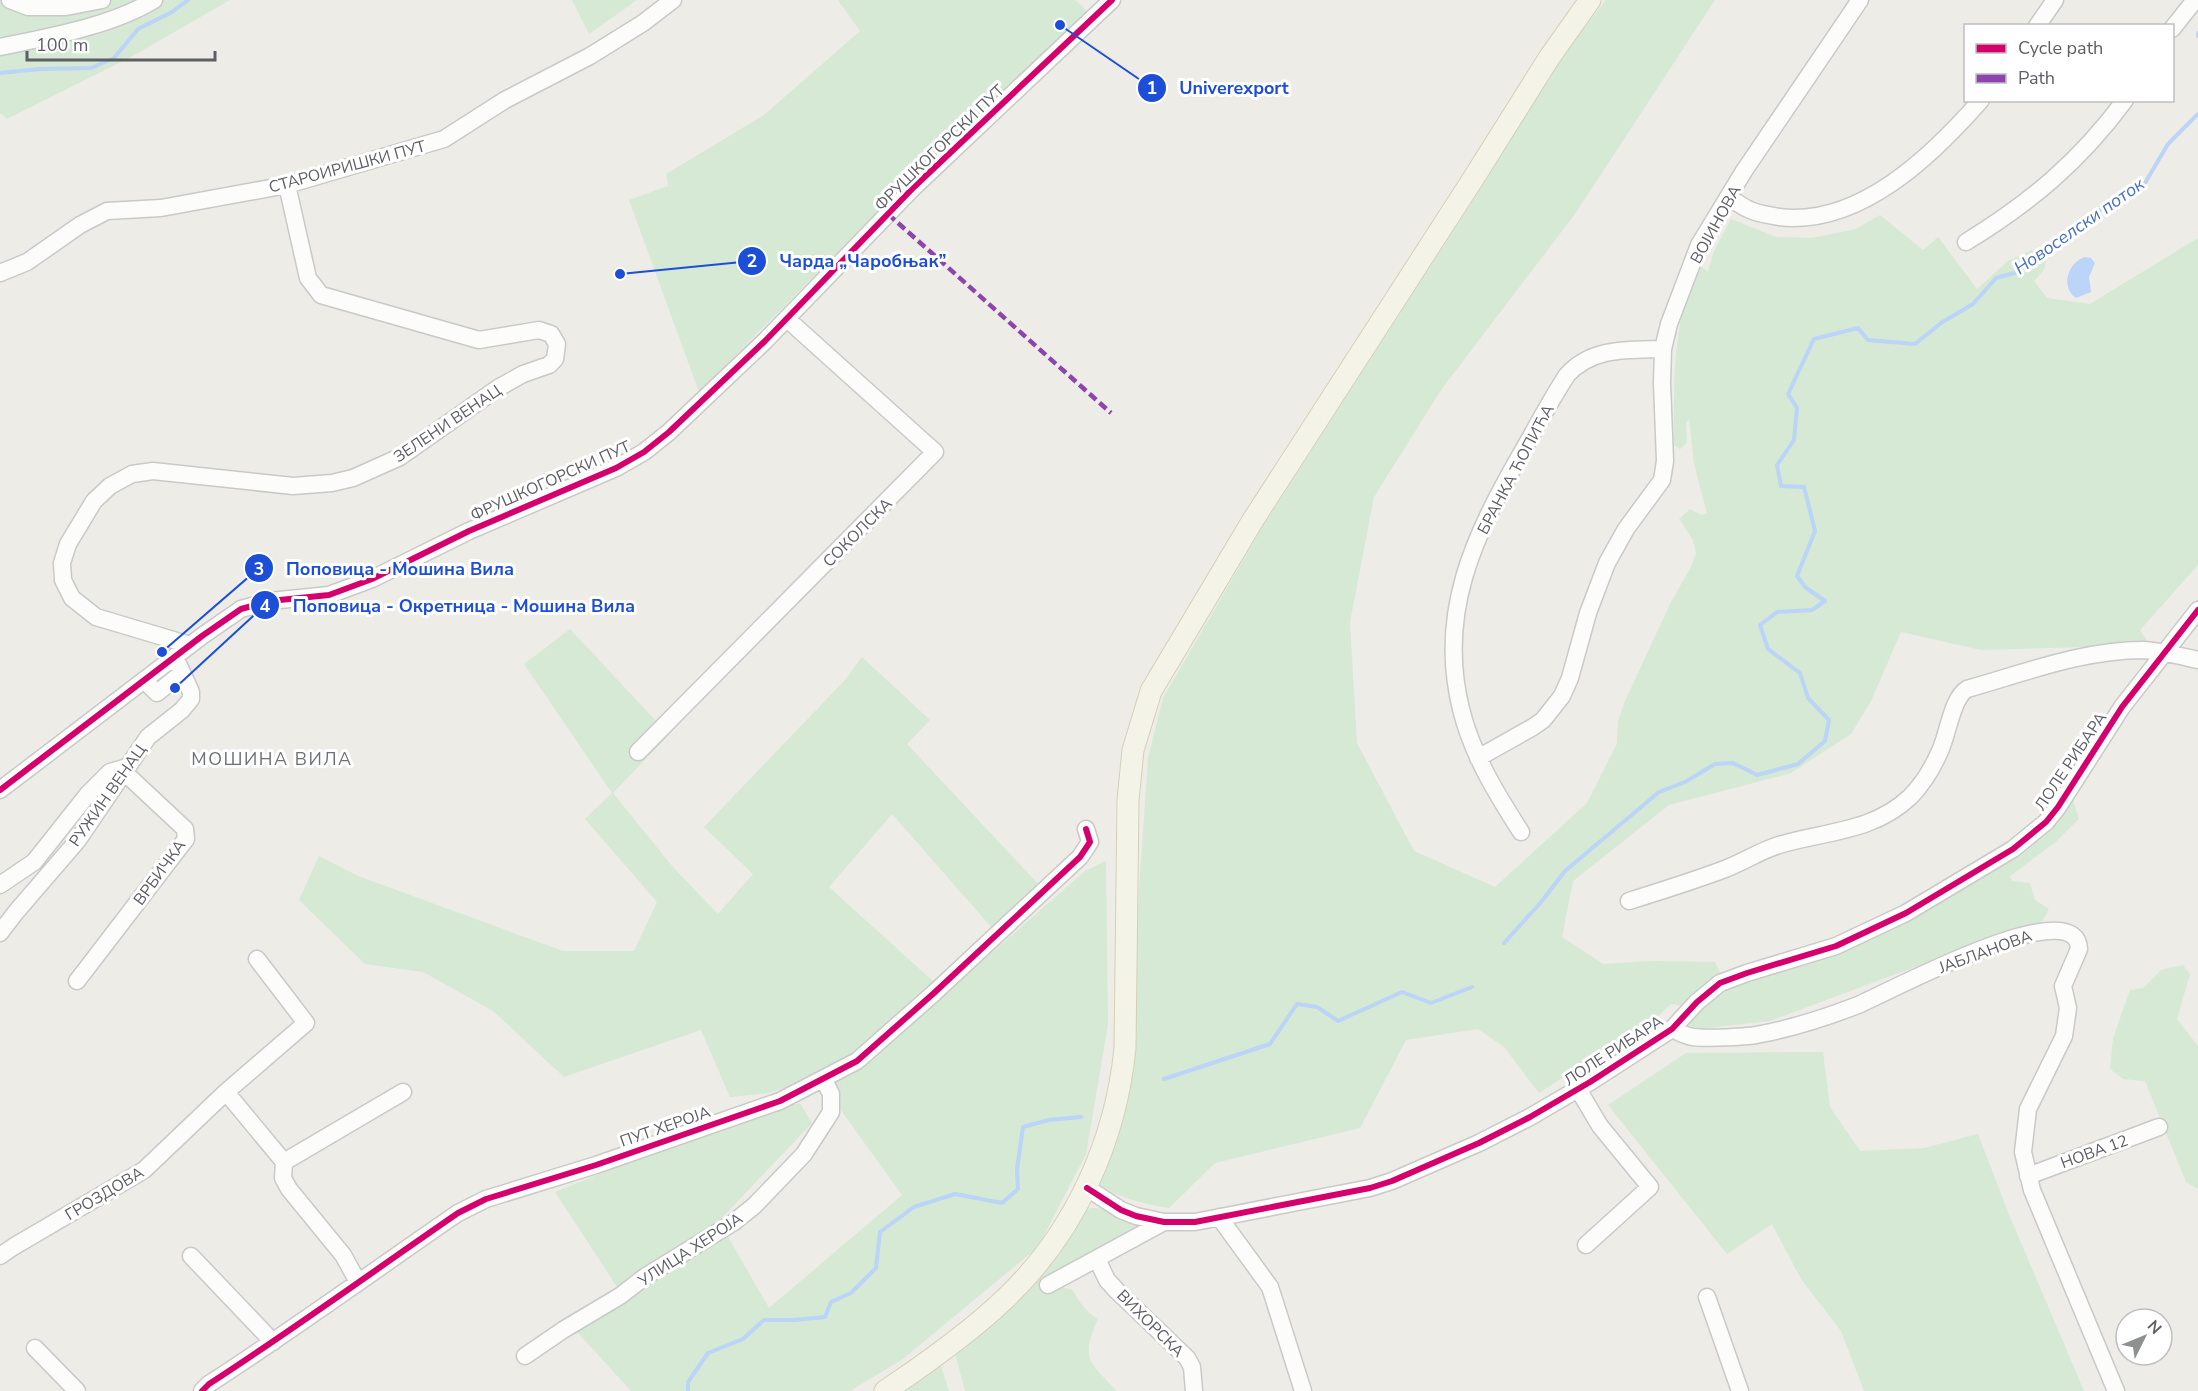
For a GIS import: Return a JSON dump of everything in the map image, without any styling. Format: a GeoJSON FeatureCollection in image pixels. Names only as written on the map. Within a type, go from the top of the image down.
{"type":"FeatureCollection","features":[{"type":"Feature","properties":{"kind":"main road"},"geometry":{"type":"LineString","coordinates":[[885,1391],[977,1323],[1008,1296],[1033,1269],[1087,1188],[1117,1104],[1122,1074],[1125,1048],[1128,801],[1133,750],[1151,691],[1253,520],[1549,57],[1590,0]]}},
{"type":"Feature","properties":{"kind":"street"},"geometry":{"type":"LineString","coordinates":[[10,0],[28,7],[66,7],[102,0]]}},
{"type":"Feature","properties":{"kind":"street"},"geometry":{"type":"LineString","coordinates":[[0,47],[55,36],[115,18],[154,0]]}},
{"type":"Feature","properties":{"kind":"street","name":"СТАРОИРИШКИ ПУТ"},"geometry":{"type":"LineString","coordinates":[[0,273],[27,262],[80,225],[107,211],[161,208],[287,185],[444,139],[505,100],[590,56],[643,23],[673,0]]}},
{"type":"Feature","properties":{"kind":"street","name":"ФРУШКОГОРСКИ ПУТ"},"geometry":{"type":"LineString","coordinates":[[0,790],[190,645],[241,609],[270,601],[329,595],[372,579],[470,531],[629,462],[669,432],[787,319],[914,187],[1112,0]]}},
{"type":"Feature","properties":{"kind":"street","name":"ВОЈИНОВА"},"geometry":{"type":"LineString","coordinates":[[1478,758],[1538,723],[1562,696],[1570,678],[1588,614],[1607,563],[1626,529],[1662,480],[1665,461],[1662,383],[1664,350],[1669,324],[1699,245],[1728,197],[1860,0]]}},
{"type":"Feature","properties":{"kind":"street"},"geometry":{"type":"LineString","coordinates":[[2038,24],[2055,0]]}},
{"type":"Feature","properties":{"kind":"street"},"geometry":{"type":"LineString","coordinates":[[2174,26],[2190,1]]}},
{"type":"Feature","properties":{"kind":"street"},"geometry":{"type":"LineString","coordinates":[[1728,197],[1748,209],[1794,219],[1813,218],[1838,211],[1886,187],[1913,168],[1942,142],[1979,102]]}},
{"type":"Feature","properties":{"kind":"street"},"geometry":{"type":"LineString","coordinates":[[1966,242],[2004,219],[2039,193],[2075,160],[2124,102]]}},
{"type":"Feature","properties":{"kind":"street","name":"ЗЕЛЕНИ ВЕНАЦ"},"geometry":{"type":"LineString","coordinates":[[190,645],[96,618],[72,598],[67,589],[63,580],[62,564],[68,543],[94,501],[110,486],[132,474],[153,471],[293,486],[332,483],[353,478],[400,457],[498,388],[523,374],[549,365],[555,359],[557,344],[551,334],[539,330],[479,340],[321,296],[308,278],[287,185]]}},
{"type":"Feature","properties":{"kind":"street","name":"СОКОЛСКА"},"geometry":{"type":"LineString","coordinates":[[638,752],[935,453],[787,319]]}},
{"type":"Feature","properties":{"kind":"street","name":"БРАНКА ЋОПИЋА"},"geometry":{"type":"LineString","coordinates":[[1521,832],[1478,758],[1460,709],[1453,636],[1463,575],[1498,494],[1561,384],[1574,367],[1593,356],[1610,352],[1664,350]]}},
{"type":"Feature","properties":{"kind":"street","name":"ЛОЛЕ РИБАРА"},"geometry":{"type":"LineString","coordinates":[[1087,1188],[1121,1210],[1136,1216],[1164,1222],[1195,1222],[1370,1188],[1392,1181],[1479,1143],[1578,1089],[1672,1029],[1697,1002],[1720,983],[1855,938],[1906,913],[2013,849],[2046,822],[2058,807],[2122,706],[2198,610]]}},
{"type":"Feature","properties":{"kind":"street"},"geometry":{"type":"LineString","coordinates":[[1629,900],[1689,882],[1776,846],[1859,827],[1889,813],[1911,796],[1928,774],[1941,750],[1959,697],[1967,689],[2090,655],[2145,650],[2198,660]]}},
{"type":"Feature","properties":{"kind":"street","name":"РУЖИН ВЕНАЦ"},"geometry":{"type":"LineString","coordinates":[[0,933],[15,912],[78,840],[148,737],[182,710],[191,699],[191,692],[175,657]]}},
{"type":"Feature","properties":{"kind":"street"},"geometry":{"type":"LineString","coordinates":[[144,680],[157,693],[182,673]]}},
{"type":"Feature","properties":{"kind":"street"},"geometry":{"type":"LineString","coordinates":[[0,885],[33,862],[88,794],[110,772],[125,770]]}},
{"type":"Feature","properties":{"kind":"street","name":"ВРБИЧКА"},"geometry":{"type":"LineString","coordinates":[[77,981],[186,839],[186,829],[125,770]]}},
{"type":"Feature","properties":{"kind":"street","name":"ПУТ ХЕРОЈА"},"geometry":{"type":"LineString","coordinates":[[202,1391],[458,1213],[486,1199],[596,1165],[780,1101],[857,1061],[1080,857],[1090,842],[1086,829]]}},
{"type":"Feature","properties":{"kind":"street","name":"ЈАБЛАНОВА"},"geometry":{"type":"LineString","coordinates":[[1672,1029],[1693,1037],[1760,1035],[1858,1005],[1951,962],[2022,935],[2049,929],[2066,932],[2075,938],[2079,949],[2063,986],[2068,1008],[2064,1036],[2028,1109],[2023,1152],[2028,1176],[2116,1391]]}},
{"type":"Feature","properties":{"kind":"street","name":"ГРОЗДОВА"},"geometry":{"type":"LineString","coordinates":[[0,1256],[144,1170],[226,1092],[306,1023],[257,959]]}},
{"type":"Feature","properties":{"kind":"street","name":"УЛИЦА ХЕРОЈА"},"geometry":{"type":"LineString","coordinates":[[525,1356],[620,1296],[646,1276],[734,1222],[754,1206],[804,1154],[831,1112],[831,1094],[824,1080]]}},
{"type":"Feature","properties":{"kind":"street"},"geometry":{"type":"LineString","coordinates":[[1578,1089],[1600,1126],[1650,1187],[1586,1245]]}},
{"type":"Feature","properties":{"kind":"street"},"geometry":{"type":"LineString","coordinates":[[226,1092],[284,1162],[284,1178],[288,1189],[343,1256],[358,1282]]}},
{"type":"Feature","properties":{"kind":"street"},"geometry":{"type":"LineString","coordinates":[[284,1162],[403,1092]]}},
{"type":"Feature","properties":{"kind":"street","name":"НОВА 12"},"geometry":{"type":"LineString","coordinates":[[2028,1176],[2159,1127]]}},
{"type":"Feature","properties":{"kind":"street"},"geometry":{"type":"LineString","coordinates":[[1219,1217],[1269,1287],[1303,1391]]}},
{"type":"Feature","properties":{"kind":"street"},"geometry":{"type":"LineString","coordinates":[[1048,1285],[1164,1222]]}},
{"type":"Feature","properties":{"kind":"street"},"geometry":{"type":"LineString","coordinates":[[190,1256],[273,1342]]}},
{"type":"Feature","properties":{"kind":"street","name":"ВИХОРСКА"},"geometry":{"type":"LineString","coordinates":[[1097,1259],[1107,1280],[1187,1358],[1192,1367],[1194,1391]]}},
{"type":"Feature","properties":{"kind":"street"},"geometry":{"type":"LineString","coordinates":[[1707,1297],[1740,1391]]}},
{"type":"Feature","properties":{"kind":"street"},"geometry":{"type":"LineString","coordinates":[[35,1348],[77,1391]]}},
{"type":"Feature","properties":{"kind":"green space"},"geometry":{"type":"Polygon","coordinates":[[[0,0],[230,0],[129,58],[7,119],[0,113],[0,0]]]}},
{"type":"Feature","properties":{"kind":"green space"},"geometry":{"type":"Polygon","coordinates":[[[572,0],[637,0],[589,34],[572,0]]]}},
{"type":"Feature","properties":{"kind":"green space"},"geometry":{"type":"Polygon","coordinates":[[[838,0],[1075,0],[1087,11],[910,179],[699,392],[629,200],[668,186],[666,174],[764,115],[860,31],[838,0]]]}},
{"type":"Feature","properties":{"kind":"green space"},"geometry":{"type":"Polygon","coordinates":[[[1606,0],[1715,0],[1575,214],[1441,390],[1374,497],[1350,622],[1357,743],[1414,851],[1495,887],[1587,803],[1617,743],[1618,721],[1625,701],[1696,553],[1693,540],[1679,519],[1690,509],[1701,515],[1707,513],[1694,464],[1689,419],[1686,423],[1687,443],[1680,449],[1674,445],[1676,351],[1687,296],[1701,266],[1708,272],[1714,251],[1731,219],[1776,237],[1812,238],[1856,229],[1880,215],[1923,250],[1938,237],[1977,289],[2008,261],[2032,250],[2046,262],[2044,270],[2034,281],[2047,298],[2090,304],[2198,238],[2198,565],[2140,630],[2150,645],[1981,650],[1901,632],[1871,701],[1851,734],[1791,773],[1669,805],[1573,881],[1562,937],[1603,964],[1649,961],[1715,962],[1721,974],[1704,985],[1682,1006],[1671,1004],[1656,1018],[1539,1093],[1504,1047],[1478,1029],[1406,1040],[1360,1128],[1215,1163],[1169,1208],[1116,1194],[1099,1185],[1116,1132],[1136,935],[1148,758],[1163,698],[1263,526],[1483,185],[1557,64],[1606,0]]]}},
{"type":"Feature","properties":{"kind":"green space"},"geometry":{"type":"Polygon","coordinates":[[[570,629],[669,735],[613,793],[672,866],[718,914],[753,874],[704,827],[845,680],[862,657],[930,720],[907,744],[1040,886],[993,929],[892,814],[829,887],[946,993],[1085,871],[1106,861],[1108,1025],[1086,1154],[1038,1247],[903,1359],[850,1391],[631,1391],[569,1323],[621,1293],[555,1192],[734,1120],[800,1103],[812,1123],[719,1221],[769,1308],[902,1195],[817,1077],[769,1093],[730,1097],[701,1030],[564,1077],[493,1011],[423,972],[365,964],[299,900],[319,856],[358,876],[563,951],[634,951],[657,902],[585,819],[612,793],[524,664],[570,629]]]}},
{"type":"Feature","properties":{"kind":"green space"},"geometry":{"type":"Polygon","coordinates":[[[2073,800],[2079,819],[2057,841],[2010,876],[2012,881],[2030,883],[2035,900],[2049,909],[2040,926],[2006,933],[1770,1021],[1699,1029],[1689,1025],[1710,1002],[1736,984],[1803,966],[1842,952],[1890,930],[1937,904],[2026,849],[2052,827],[2073,800]]]}},
{"type":"Feature","properties":{"kind":"green space"},"geometry":{"type":"Polygon","coordinates":[[[2183,965],[2190,974],[2177,1019],[2198,1046],[2198,1189],[2186,1182],[2145,1081],[2123,1079],[2110,1069],[2113,1038],[2130,990],[2143,988],[2161,970],[2183,965]]]}},
{"type":"Feature","properties":{"kind":"green space"},"geometry":{"type":"Polygon","coordinates":[[[1823,1052],[1830,1107],[1860,1151],[1924,1148],[1978,1134],[2008,1212],[2084,1391],[1864,1391],[1841,1331],[1801,1279],[1772,1224],[1727,1254],[1608,1105],[1686,1053],[1823,1052]]]}},
{"type":"Feature","properties":{"kind":"green space"},"geometry":{"type":"Polygon","coordinates":[[[1090,1208],[1118,1213],[1136,1223],[1140,1228],[1058,1277],[1063,1288],[1072,1289],[1083,1306],[1098,1319],[1089,1343],[1090,1359],[1117,1391],[965,1391],[955,1353],[1078,1217],[1090,1208]]]}},
{"type":"Feature","properties":{"kind":"green space"},"geometry":{"type":"Polygon","coordinates":[[[940,1363],[949,1391],[902,1391],[940,1363]]]}},
{"type":"Feature","properties":{"kind":"water"},"geometry":{"type":"Polygon","coordinates":[[[2085,257],[2091,258],[2095,263],[2089,277],[2091,292],[2076,298],[2068,288],[2068,275],[2074,264],[2085,257]]]}},
{"type":"Feature","properties":{"kind":"waterway"},"geometry":{"type":"LineString","coordinates":[[0,73],[91,68],[114,58],[138,29],[172,12],[188,0]]}},
{"type":"Feature","properties":{"kind":"waterway","name":"Новоселски поток"},"geometry":{"type":"LineString","coordinates":[[1504,943],[1542,901],[1565,871],[1659,792],[1685,782],[1715,764],[1733,763],[1757,775],[1798,764],[1825,741],[1829,720],[1808,698],[1800,673],[1768,649],[1760,625],[1777,612],[1812,610],[1825,601],[1805,587],[1797,576],[1815,531],[1804,487],[1781,486],[1777,465],[1794,440],[1797,408],[1788,394],[1814,339],[1858,328],[1868,340],[1915,344],[1941,323],[1973,304],[1996,278],[2018,272],[2036,254],[2089,217],[2145,183],[2168,144],[2198,114]]}},
{"type":"Feature","properties":{"kind":"waterway","name":"Новоселски поток"},"geometry":{"type":"LineString","coordinates":[[1164,1079],[1270,1044],[1297,1004],[1317,1007],[1338,1021],[1402,992],[1431,1003],[1472,987]]}},
{"type":"Feature","properties":{"kind":"waterway","name":"Новоселски поток"},"geometry":{"type":"LineString","coordinates":[[688,1391],[688,1382],[708,1353],[743,1339],[764,1320],[825,1317],[831,1302],[851,1293],[876,1268],[880,1232],[914,1207],[955,1194],[1002,1203],[1018,1189],[1017,1169],[1023,1127],[1049,1120],[1081,1117]]}},
{"type":"Feature","properties":{"kind":"marked path"},"geometry":{"type":"LineString","coordinates":[[888,214],[1111,413]]}},
{"type":"Feature","properties":{"kind":"cycle path"},"geometry":{"type":"LineString","coordinates":[[0,790],[202,636],[241,609],[270,601],[329,595],[372,579],[469,531],[616,468],[644,452],[669,432],[765,341],[914,187],[1112,0]]}},
{"type":"Feature","properties":{"kind":"cycle path"},"geometry":{"type":"LineString","coordinates":[[1087,1188],[1121,1210],[1136,1216],[1164,1222],[1195,1222],[1370,1188],[1392,1181],[1479,1143],[1530,1117],[1590,1082],[1672,1029],[1697,1002],[1720,983],[1836,946],[1906,913],[2013,849],[2046,822],[2058,807],[2122,707],[2198,610]]}},
{"type":"Feature","properties":{"kind":"cycle path"},"geometry":{"type":"LineString","coordinates":[[202,1391],[458,1213],[486,1199],[596,1165],[780,1101],[857,1061],[1080,857],[1090,842],[1086,829]]}},
{"type":"Feature","properties":{"kind":"place","name":"Univerexport"},"geometry":{"type":"Point","coordinates":[1060,25]}},
{"type":"Feature","properties":{"kind":"place","name":"Чарда „Чаробњак”"},"geometry":{"type":"Point","coordinates":[620,274]}},
{"type":"Feature","properties":{"kind":"place","name":"Поповица - Мошина Вила"},"geometry":{"type":"Point","coordinates":[162,652]}},
{"type":"Feature","properties":{"kind":"place","name":"Поповица - Окретница - Мошина Вила"},"geometry":{"type":"Point","coordinates":[175,688]}},
{"type":"Feature","properties":{"kind":"district","name":"МОШИНА ВИЛА"},"geometry":{"type":"Point","coordinates":[272,759]}}]}
